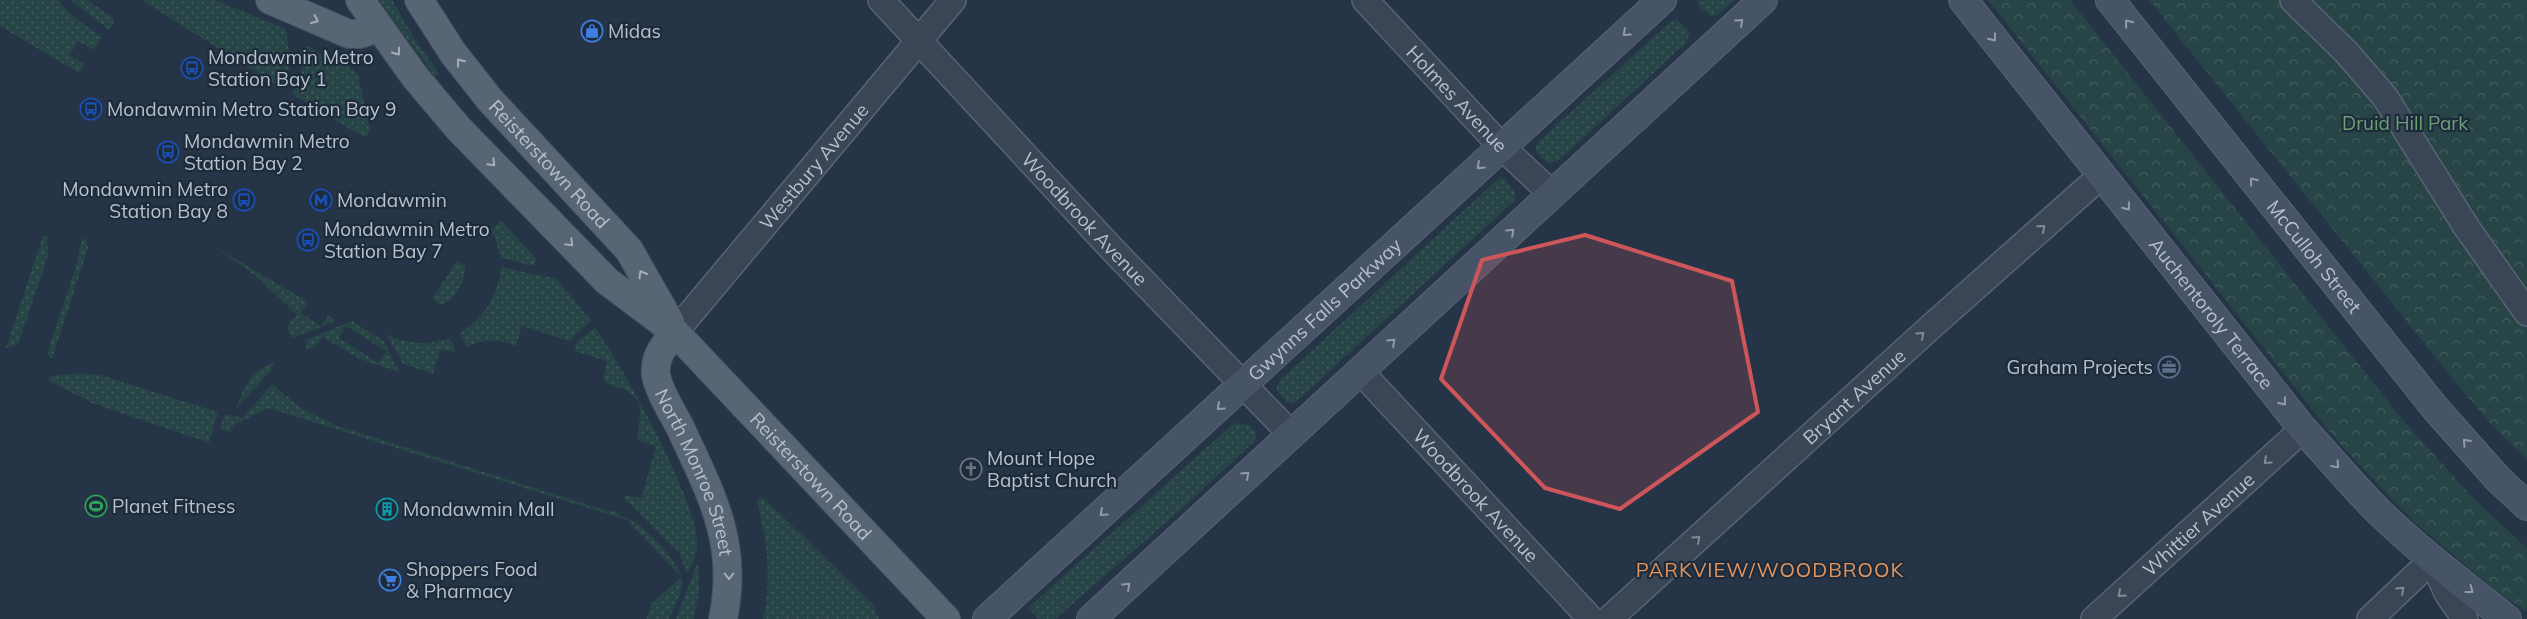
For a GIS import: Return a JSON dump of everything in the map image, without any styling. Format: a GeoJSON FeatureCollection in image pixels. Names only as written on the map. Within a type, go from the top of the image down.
{"type":"FeatureCollection","features":[{"type":"Feature","properties":{"kind":"main road"},"geometry":{"type":"LineString","coordinates":[[270,0],[349,34],[360,34],[379,28],[360,0]]}},
{"type":"Feature","properties":{"kind":"main road","name":"Reisterstown Road"},"geometry":{"type":"LineString","coordinates":[[419,0],[453,53],[490,100],[629,250],[675,332]]}},
{"type":"Feature","properties":{"kind":"main road","name":"Gwynns Falls Parkway"},"geometry":{"type":"LineString","coordinates":[[987,619],[1662,0]]}},
{"type":"Feature","properties":{"kind":"main road"},"geometry":{"type":"LineString","coordinates":[[1091,619],[1764,0]]}},
{"type":"Feature","properties":{"kind":"main road","name":"Auchentoroly Terrace"},"geometry":{"type":"LineString","coordinates":[[1963,0],[2304,428],[2378,511],[2432,560]]}},
{"type":"Feature","properties":{"kind":"main road","name":"McCulloh Street"},"geometry":{"type":"LineString","coordinates":[[2110,0],[2435,408],[2498,479],[2527,506]]}},
{"type":"Feature","properties":{"kind":"main road","name":"Reisterstown Road"},"geometry":{"type":"LineString","coordinates":[[379,28],[414,77],[458,128],[607,281],[675,332],[946,619]]}},
{"type":"Feature","properties":{"kind":"main road","name":"North Monroe Street"},"geometry":{"type":"LineString","coordinates":[[675,332],[659,352],[656,377],[692,454],[724,532],[729,563],[729,588],[723,619]]}},
{"type":"Feature","properties":{"kind":"main road"},"geometry":{"type":"LineString","coordinates":[[2432,560],[2507,619]]}},
{"type":"Feature","properties":{"kind":"street","name":"Woodbrook Avenue"},"geometry":{"type":"LineString","coordinates":[[881,0],[1111,248],[1291,434]]}},
{"type":"Feature","properties":{"kind":"street","name":"Westbury Avenue"},"geometry":{"type":"LineString","coordinates":[[675,332],[953,0]]}},
{"type":"Feature","properties":{"kind":"street","name":"Holmes Avenue"},"geometry":{"type":"LineString","coordinates":[[1366,0],[1501,146],[1552,194]]}},
{"type":"Feature","properties":{"kind":"street"},"geometry":{"type":"LineString","coordinates":[[2293,0],[2347,53],[2385,97],[2407,129],[2467,228],[2527,313]]}},
{"type":"Feature","properties":{"kind":"street","name":"Bryant Avenue"},"geometry":{"type":"LineString","coordinates":[[1609,619],[1934,324],[2102,176]]}},
{"type":"Feature","properties":{"kind":"street","name":"Woodbrook Avenue"},"geometry":{"type":"LineString","coordinates":[[1360,371],[1591,619]]}},
{"type":"Feature","properties":{"kind":"street","name":"Whittier Avenue"},"geometry":{"type":"LineString","coordinates":[[2094,619],[2304,428]]}},
{"type":"Feature","properties":{"kind":"street"},"geometry":{"type":"LineString","coordinates":[[2370,619],[2432,560]]}},
{"type":"Feature","properties":{"kind":"street","name":"Auchentoroly Terrace"},"geometry":{"type":"LineString","coordinates":[[2432,560],[2447,593],[2465,619]]}},
{"type":"Feature","properties":{"kind":"highlighted area"},"geometry":{"type":"Polygon","coordinates":[[[1585,235],[1732,281],[1758,412],[1620,509],[1545,488],[1441,379],[1482,260],[1585,235]]]}},
{"type":"Feature","properties":{"kind":"green space"},"geometry":{"type":"Polygon","coordinates":[[[0,0],[58,0],[71,14],[102,38],[94,50],[78,41],[70,55],[85,64],[79,73],[0,26],[0,0]]]}},
{"type":"Feature","properties":{"kind":"green space"},"geometry":{"type":"Polygon","coordinates":[[[70,0],[87,0],[115,19],[109,30],[70,0]]]}},
{"type":"Feature","properties":{"kind":"green space"},"geometry":{"type":"Polygon","coordinates":[[[141,0],[215,0],[286,29],[289,66],[282,88],[141,0]]]}},
{"type":"Feature","properties":{"kind":"green space"},"geometry":{"type":"Polygon","coordinates":[[[379,0],[392,0],[416,41],[439,73],[435,77],[379,0]]]}},
{"type":"Feature","properties":{"kind":"green space"},"geometry":{"type":"Polygon","coordinates":[[[1697,0],[1734,0],[1718,15],[1712,17],[1699,7],[1697,0]]]}},
{"type":"Feature","properties":{"kind":"green space"},"geometry":{"type":"Polygon","coordinates":[[[1988,0],[2070,0],[2403,420],[2475,500],[2527,548],[2527,612],[2496,591],[2412,520],[2339,443],[1988,0]]]}},
{"type":"Feature","properties":{"kind":"green space","name":"Druid Hill Park"},"geometry":{"type":"Polygon","coordinates":[[[2149,0],[2527,0],[2527,460],[2486,419],[2444,368],[2149,0]]]}},
{"type":"Feature","properties":{"kind":"green space"},"geometry":{"type":"Polygon","coordinates":[[[1677,20],[1690,32],[1687,42],[1558,161],[1548,163],[1537,154],[1535,147],[1540,140],[1671,21],[1677,20]]]}},
{"type":"Feature","properties":{"kind":"green space"},"geometry":{"type":"Polygon","coordinates":[[[310,47],[325,57],[328,52],[358,74],[370,130],[367,137],[360,135],[292,94],[302,74],[300,49],[310,47]]]}},
{"type":"Feature","properties":{"kind":"green space"},"geometry":{"type":"Polygon","coordinates":[[[1499,178],[1504,178],[1515,191],[1515,200],[1296,402],[1287,403],[1276,390],[1279,381],[1499,178]]]}},
{"type":"Feature","properties":{"kind":"green space"},"geometry":{"type":"Polygon","coordinates":[[[501,221],[537,259],[533,266],[501,258],[492,229],[501,221]]]}},
{"type":"Feature","properties":{"kind":"green space"},"geometry":{"type":"Polygon","coordinates":[[[43,235],[47,236],[48,256],[18,345],[6,348],[43,235]]]}},
{"type":"Feature","properties":{"kind":"green space"},"geometry":{"type":"Polygon","coordinates":[[[86,237],[88,248],[52,359],[47,354],[77,263],[81,242],[86,237]]]}},
{"type":"Feature","properties":{"kind":"green space"},"geometry":{"type":"Polygon","coordinates":[[[217,248],[308,302],[301,313],[321,326],[329,315],[336,321],[293,338],[287,331],[289,323],[297,315],[256,276],[217,248]]]}},
{"type":"Feature","properties":{"kind":"green space"},"geometry":{"type":"Polygon","coordinates":[[[457,261],[466,266],[464,278],[455,294],[441,305],[432,299],[457,261]]]}},
{"type":"Feature","properties":{"kind":"green space"},"geometry":{"type":"Polygon","coordinates":[[[501,267],[557,279],[591,321],[569,341],[522,326],[516,346],[491,341],[479,342],[466,347],[460,333],[477,320],[489,305],[497,287],[501,267]]]}},
{"type":"Feature","properties":{"kind":"green space"},"geometry":{"type":"Polygon","coordinates":[[[352,321],[384,341],[396,366],[402,373],[360,359],[323,337],[315,347],[306,349],[306,340],[352,321]],[[346,326],[339,338],[379,363],[386,351],[346,326]]]}},
{"type":"Feature","properties":{"kind":"green space"},"geometry":{"type":"Polygon","coordinates":[[[595,327],[623,372],[658,436],[687,502],[695,529],[697,549],[687,574],[679,553],[623,497],[624,495],[641,498],[656,447],[638,440],[640,407],[638,401],[625,390],[610,385],[603,380],[607,361],[574,351],[577,342],[595,327]]]}},
{"type":"Feature","properties":{"kind":"green space"},"geometry":{"type":"Polygon","coordinates":[[[386,334],[418,343],[442,341],[450,338],[456,352],[440,350],[433,374],[403,364],[386,334]]]}},
{"type":"Feature","properties":{"kind":"green space"},"geometry":{"type":"Polygon","coordinates":[[[274,363],[270,372],[236,409],[249,381],[260,369],[274,363]]]}},
{"type":"Feature","properties":{"kind":"green space"},"geometry":{"type":"Polygon","coordinates":[[[78,373],[100,375],[218,412],[209,443],[92,403],[48,380],[50,376],[78,373]]]}},
{"type":"Feature","properties":{"kind":"green space"},"geometry":{"type":"Polygon","coordinates":[[[272,384],[302,409],[335,425],[592,506],[613,512],[614,509],[618,514],[636,523],[649,533],[672,559],[681,576],[682,587],[681,592],[669,619],[647,619],[651,604],[681,577],[627,520],[268,408],[234,425],[231,433],[220,429],[225,414],[242,418],[272,384]]]}},
{"type":"Feature","properties":{"kind":"green space"},"geometry":{"type":"Polygon","coordinates":[[[1234,423],[1249,425],[1256,433],[1256,440],[1175,515],[1055,619],[1039,619],[1028,608],[1234,423]]]}},
{"type":"Feature","properties":{"kind":"green space"},"geometry":{"type":"Polygon","coordinates":[[[760,498],[764,498],[874,605],[879,619],[763,619],[768,574],[766,545],[757,501],[760,498]]]}},
{"type":"Feature","properties":{"kind":"green space"},"geometry":{"type":"Polygon","coordinates":[[[698,561],[699,591],[694,619],[676,619],[698,561]]]}},
{"type":"Feature","properties":{"kind":"place","name":"Midas"},"geometry":{"type":"Point","coordinates":[592,31]}},
{"type":"Feature","properties":{"kind":"place","name":"Mondawmin Metro Station Bay 1"},"geometry":{"type":"Point","coordinates":[192,68]}},
{"type":"Feature","properties":{"kind":"place","name":"Mondawmin Metro Station Bay 9"},"geometry":{"type":"Point","coordinates":[91,109]}},
{"type":"Feature","properties":{"kind":"place","name":"Mondawmin Metro Station Bay 2"},"geometry":{"type":"Point","coordinates":[168,152]}},
{"type":"Feature","properties":{"kind":"place","name":"Mondawmin Metro Station Bay 8"},"geometry":{"type":"Point","coordinates":[244,200]}},
{"type":"Feature","properties":{"kind":"place","name":"Mondawmin"},"geometry":{"type":"Point","coordinates":[321,200]}},
{"type":"Feature","properties":{"kind":"place","name":"Mondawmin Metro Station Bay 7"},"geometry":{"type":"Point","coordinates":[308,240]}},
{"type":"Feature","properties":{"kind":"place","name":"Graham Projects"},"geometry":{"type":"Point","coordinates":[2169,367]}},
{"type":"Feature","properties":{"kind":"place","name":"Mount Hope Baptist Church"},"geometry":{"type":"Point","coordinates":[971,469]}},
{"type":"Feature","properties":{"kind":"place","name":"Planet Fitness"},"geometry":{"type":"Point","coordinates":[96,506]}},
{"type":"Feature","properties":{"kind":"place","name":"Mondawmin Mall"},"geometry":{"type":"Point","coordinates":[387,509]}},
{"type":"Feature","properties":{"kind":"place","name":"Shoppers Food & Pharmacy"},"geometry":{"type":"Point","coordinates":[390,580]}},
{"type":"Feature","properties":{"kind":"district","name":"PARKVIEW/WOODBROOK"},"geometry":{"type":"Point","coordinates":[1770,569]}}]}
